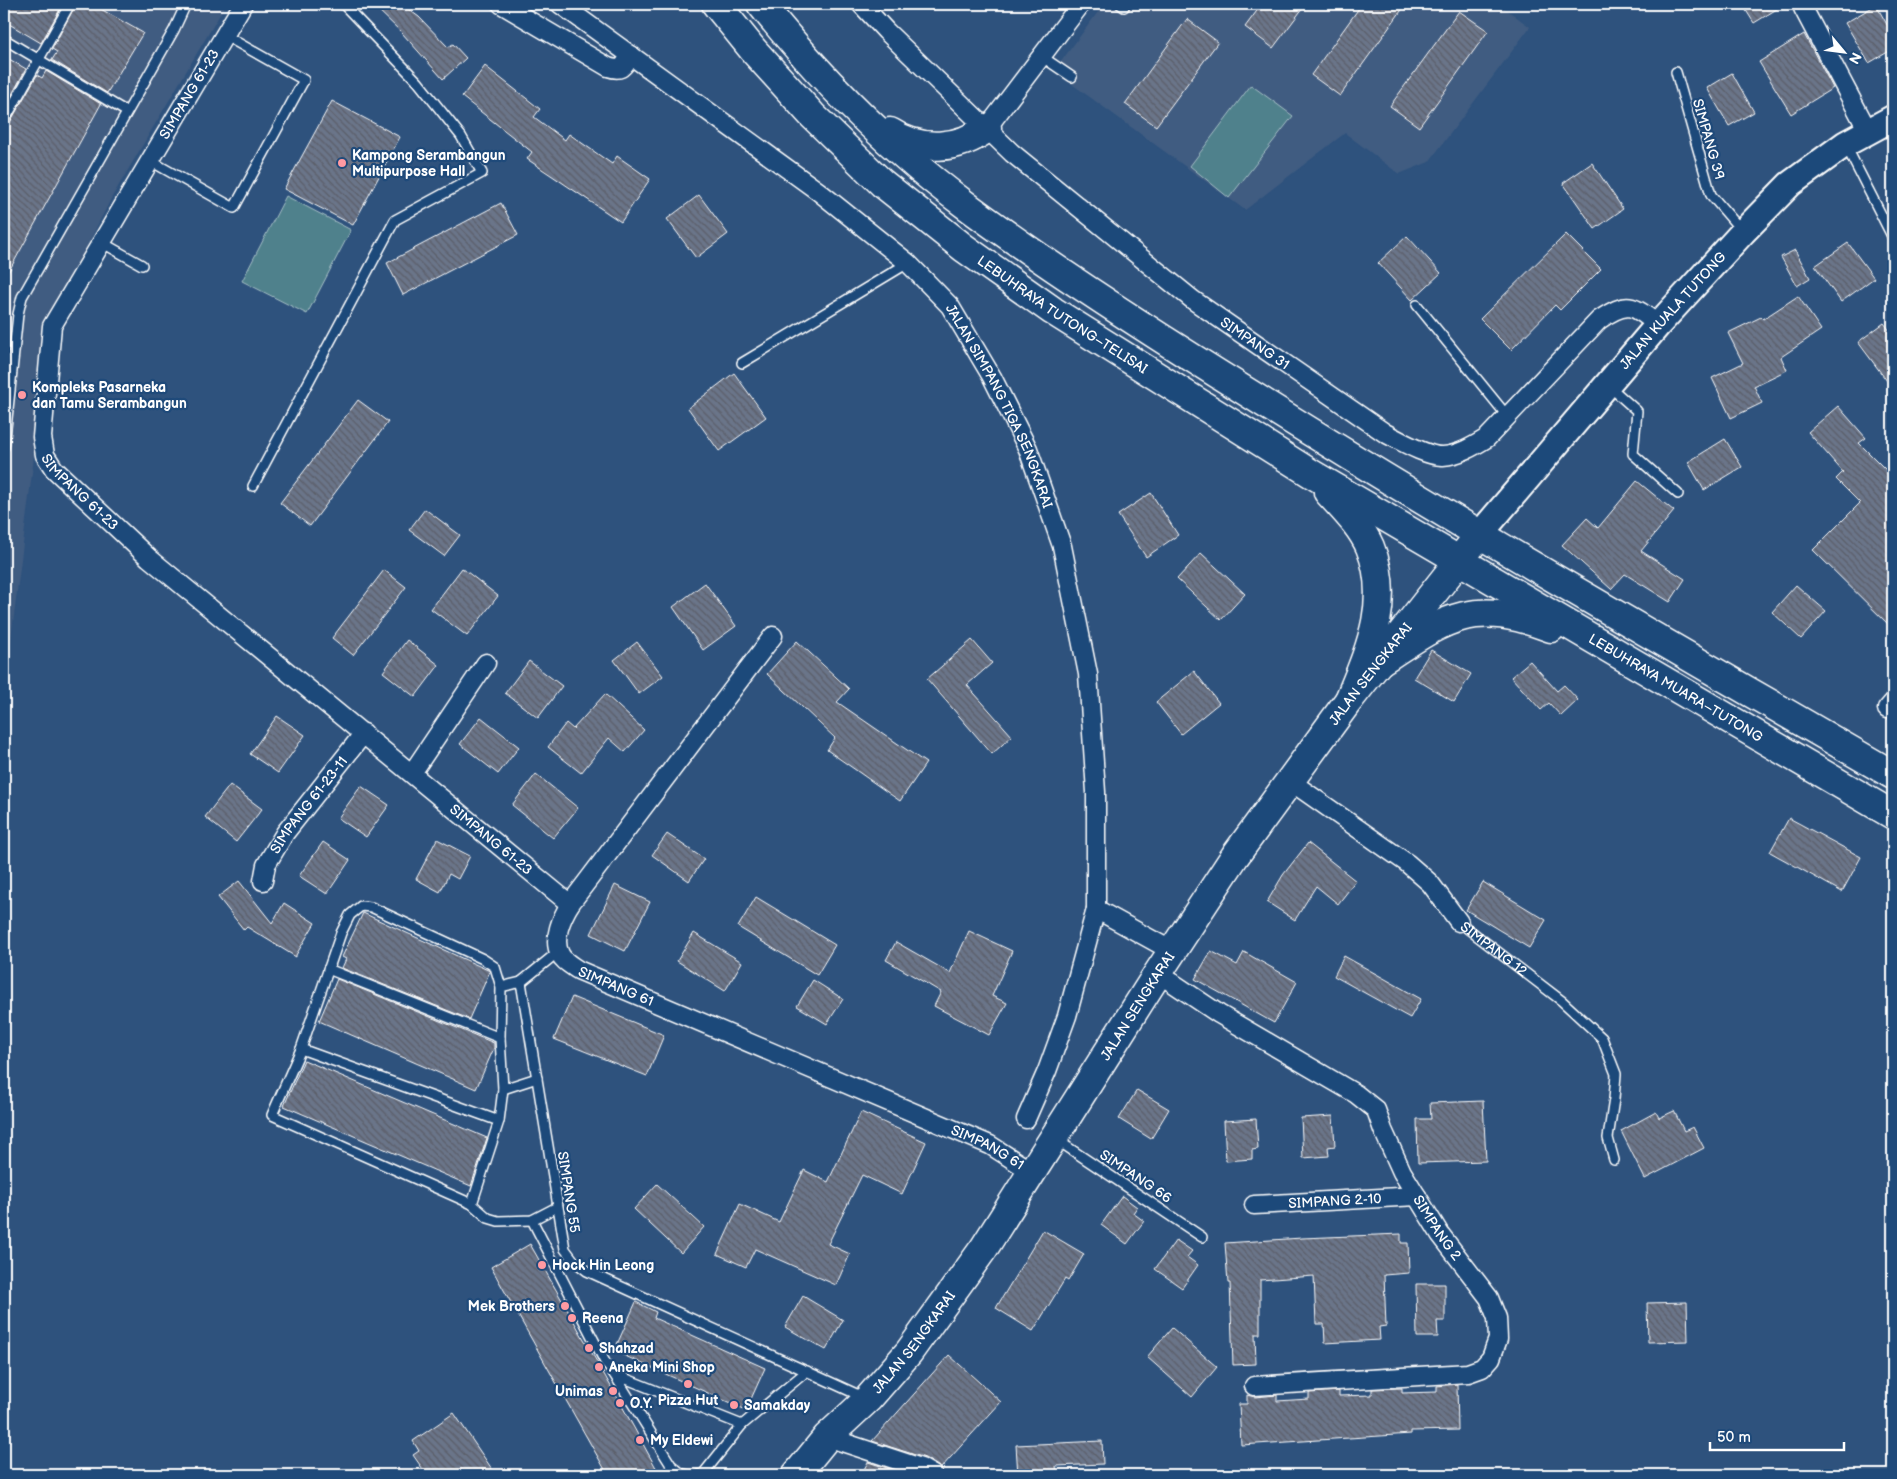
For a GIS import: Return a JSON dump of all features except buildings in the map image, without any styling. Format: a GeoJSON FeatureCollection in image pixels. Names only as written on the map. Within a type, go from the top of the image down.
{"type":"FeatureCollection","features":[{"type":"Feature","properties":{"kind":"main road","name":"LEBUHRAYA TUTONG–TELISAI"},"geometry":{"type":"LineString","coordinates":[[716,4],[754,51],[812,116],[882,183],[964,248],[1053,312],[1312,474],[1458,560]]}},
{"type":"Feature","properties":{"kind":"main road"},"geometry":{"type":"LineString","coordinates":[[762,4],[780,27],[836,89],[904,155],[986,221],[1065,276],[1322,439],[1480,534],[1893,775]]}},
{"type":"Feature","properties":{"kind":"main road"},"geometry":{"type":"LineString","coordinates":[[836,89],[888,131],[902,140],[913,144],[928,147],[949,145],[976,137],[987,128]]}},
{"type":"Feature","properties":{"kind":"main road"},"geometry":{"type":"LineString","coordinates":[[1312,474],[1359,528],[1370,548],[1380,591],[1378,620],[1366,660],[1349,700]]}},
{"type":"Feature","properties":{"kind":"main road","name":"JALAN SENGKARAI"},"geometry":{"type":"LineString","coordinates":[[796,1475],[827,1437],[868,1400],[909,1352],[984,1248],[1165,962],[1235,856],[1349,700],[1480,534]]}},
{"type":"Feature","properties":{"kind":"main road","name":"LEBUHRAYA MUARA–TUTONG"},"geometry":{"type":"LineString","coordinates":[[1458,560],[1893,815]]}},
{"type":"Feature","properties":{"kind":"main road"},"geometry":{"type":"LineString","coordinates":[[1379,662],[1432,628],[1459,616],[1479,613],[1511,615],[1529,619],[1615,653]]}},
{"type":"Feature","properties":{"kind":"street","name":"SIMPANG 61-23"},"geometry":{"type":"LineString","coordinates":[[243,4],[52,326],[42,437],[44,455],[54,469],[149,558],[570,904]]}},
{"type":"Feature","properties":{"kind":"street"},"geometry":{"type":"LineString","coordinates":[[501,4],[608,67],[617,70],[622,68],[631,55]]}},
{"type":"Feature","properties":{"kind":"street","name":"JALAN SIMPANG TIGA SENGKARAI"},"geometry":{"type":"LineString","coordinates":[[560,4],[818,191],[908,263],[950,306],[992,377],[1028,449],[1062,546],[1088,674],[1096,792],[1096,909],[1067,1016],[1047,1072],[1026,1119]]}},
{"type":"Feature","properties":{"kind":"street","name":"SIMPANG 31"},"geometry":{"type":"LineString","coordinates":[[861,4],[886,31],[1012,153],[1193,300],[1385,433],[1415,448],[1442,456],[1466,450],[1487,438],[1599,320],[1613,310],[1626,306],[1639,310],[1658,325]]}},
{"type":"Feature","properties":{"kind":"street"},"geometry":{"type":"LineString","coordinates":[[987,128],[1080,4]]}},
{"type":"Feature","properties":{"kind":"street"},"geometry":{"type":"LineString","coordinates":[[1802,8],[1868,131]]}},
{"type":"Feature","properties":{"kind":"street","name":"JALAN KUALA TUTONG"},"geometry":{"type":"LineString","coordinates":[[1480,534],[1658,325],[1743,232],[1790,184],[1844,144],[1893,118]]}},
{"type":"Feature","properties":{"kind":"street"},"geometry":{"type":"LineString","coordinates":[[558,952],[558,934],[561,919],[570,904],[774,636]]}},
{"type":"Feature","properties":{"kind":"street"},"geometry":{"type":"LineString","coordinates":[[412,773],[486,663]]}},
{"type":"Feature","properties":{"kind":"street","name":"SIMPANG 61-23-11"},"geometry":{"type":"LineString","coordinates":[[263,881],[266,866],[285,833],[364,733]]}},
{"type":"Feature","properties":{"kind":"street","name":"SIMPANG 12"},"geometry":{"type":"LineString","coordinates":[[1290,781],[1407,863],[1430,883],[1458,922]]}},
{"type":"Feature","properties":{"kind":"street"},"geometry":{"type":"LineString","coordinates":[[1096,909],[1165,962]]}},
{"type":"Feature","properties":{"kind":"street","name":"SIMPANG 61"},"geometry":{"type":"LineString","coordinates":[[558,952],[565,961],[578,970],[990,1145],[1032,1172]]}},
{"type":"Feature","properties":{"kind":"street","name":"SIMPANG 2"},"geometry":{"type":"LineString","coordinates":[[1165,962],[1220,1014],[1356,1094],[1376,1110],[1382,1130],[1402,1172],[1440,1234],[1489,1298],[1497,1318],[1498,1339],[1491,1358],[1482,1368],[1468,1373],[1254,1386]]}},
{"type":"Feature","properties":{"kind":"street","name":"SIMPANG 2-10"},"geometry":{"type":"LineString","coordinates":[[1254,1205],[1417,1196]]}},
{"type":"Feature","properties":{"kind":"street"},"geometry":{"type":"LineString","coordinates":[[827,1437],[921,1468],[933,1475]]}},
{"type":"Feature","properties":{"kind":"lane"},"geometry":{"type":"LineString","coordinates":[[4,121],[70,4]]}},
{"type":"Feature","properties":{"kind":"lane"},"geometry":{"type":"LineString","coordinates":[[4,447],[18,314],[22,297],[174,30],[186,4]]}},
{"type":"Feature","properties":{"kind":"lane"},"geometry":{"type":"LineString","coordinates":[[253,486],[395,220],[482,173],[461,136],[418,82],[344,4]]}},
{"type":"Feature","properties":{"kind":"lane"},"geometry":{"type":"LineString","coordinates":[[149,160],[234,208],[304,80],[224,35]]}},
{"type":"Feature","properties":{"kind":"lane"},"geometry":{"type":"LineString","coordinates":[[4,39],[127,112]]}},
{"type":"Feature","properties":{"kind":"lane"},"geometry":{"type":"LineString","coordinates":[[1041,56],[1072,77]]}},
{"type":"Feature","properties":{"kind":"lane","name":"SIMPANG 39"},"geometry":{"type":"LineString","coordinates":[[1676,72],[1711,195],[1743,232]]}},
{"type":"Feature","properties":{"kind":"lane"},"geometry":{"type":"LineString","coordinates":[[1844,144],[1893,238]]}},
{"type":"Feature","properties":{"kind":"lane"},"geometry":{"type":"LineString","coordinates":[[101,242],[142,265]]}},
{"type":"Feature","properties":{"kind":"lane"},"geometry":{"type":"LineString","coordinates":[[742,363],[908,263]]}},
{"type":"Feature","properties":{"kind":"lane"},"geometry":{"type":"LineString","coordinates":[[1417,305],[1508,417]]}},
{"type":"Feature","properties":{"kind":"lane"},"geometry":{"type":"LineString","coordinates":[[1607,384],[1637,411],[1633,454],[1678,494]]}},
{"type":"Feature","properties":{"kind":"lane"},"geometry":{"type":"LineString","coordinates":[[472,1204],[499,1121],[503,1089],[500,1038],[501,987],[495,967],[483,959],[370,907],[361,906],[350,915],[341,932],[301,1049],[272,1115],[472,1204],[488,1218],[498,1220],[532,1220],[557,1207]]}},
{"type":"Feature","properties":{"kind":"lane","name":"SIMPANG 12"},"geometry":{"type":"LineString","coordinates":[[1458,922],[1562,1001],[1602,1038],[1616,1074],[1608,1138],[1614,1160]]}},
{"type":"Feature","properties":{"kind":"lane"},"geometry":{"type":"LineString","coordinates":[[501,987],[520,982],[558,952]]}},
{"type":"Feature","properties":{"kind":"lane"},"geometry":{"type":"LineString","coordinates":[[328,969],[500,1038]]}},
{"type":"Feature","properties":{"kind":"lane","name":"SIMPANG 55"},"geometry":{"type":"LineString","coordinates":[[520,982],[565,1249],[574,1261],[587,1271],[868,1400]]}},
{"type":"Feature","properties":{"kind":"lane"},"geometry":{"type":"LineString","coordinates":[[301,1049],[499,1121]]}},
{"type":"Feature","properties":{"kind":"lane"},"geometry":{"type":"LineString","coordinates":[[503,1089],[537,1078]]}},
{"type":"Feature","properties":{"kind":"lane","name":"SIMPANG 66"},"geometry":{"type":"LineString","coordinates":[[1054,1138],[1202,1237]]}},
{"type":"Feature","properties":{"kind":"lane"},"geometry":{"type":"LineString","coordinates":[[532,1220],[605,1362],[672,1465],[682,1474],[687,1475]]}},
{"type":"Feature","properties":{"kind":"lane"},"geometry":{"type":"LineString","coordinates":[[699,1475],[703,1474],[742,1425],[806,1371]]}},
{"type":"Feature","properties":{"kind":"lane"},"geometry":{"type":"LineString","coordinates":[[614,1374],[742,1425]]}},
{"type":"Feature","properties":{"kind":"shaded area","name":"Kompleks Pasarneka dan Tamu Serambangun"},"geometry":{"type":"Polygon","coordinates":[[[4,4],[226,4],[112,197],[47,324],[33,465],[4,694],[4,4]]]}},
{"type":"Feature","properties":{"kind":"shaded area"},"geometry":{"type":"Polygon","coordinates":[[[1104,4],[1499,4],[1530,27],[1429,162],[1399,174],[1345,133],[1245,210],[1054,71],[1104,4]]]}},
{"type":"Feature","properties":{"kind":"green space"},"geometry":{"type":"Polygon","coordinates":[[[1251,85],[1293,116],[1229,198],[1190,166],[1251,85]]]}},
{"type":"Feature","properties":{"kind":"green space"},"geometry":{"type":"Polygon","coordinates":[[[286,196],[351,230],[307,314],[242,281],[286,196]]]}},
{"type":"Feature","properties":{"kind":"place","name":"Kampong Serambangun Multipurpose Hall"},"geometry":{"type":"Point","coordinates":[342,163]}},
{"type":"Feature","properties":{"kind":"place","name":"Kompleks Pasarneka dan Tamu Serambangun"},"geometry":{"type":"Point","coordinates":[22,395]}},
{"type":"Feature","properties":{"kind":"place","name":"Hock Hin Leong"},"geometry":{"type":"Point","coordinates":[542,1265]}},
{"type":"Feature","properties":{"kind":"place","name":"Mek Brothers"},"geometry":{"type":"Point","coordinates":[565,1306]}},
{"type":"Feature","properties":{"kind":"place","name":"Reena"},"geometry":{"type":"Point","coordinates":[572,1318]}},
{"type":"Feature","properties":{"kind":"place","name":"Shahzad"},"geometry":{"type":"Point","coordinates":[589,1348]}},
{"type":"Feature","properties":{"kind":"place","name":"Aneka Mini Shop"},"geometry":{"type":"Point","coordinates":[599,1367]}},
{"type":"Feature","properties":{"kind":"place","name":"Pizza Hut"},"geometry":{"type":"Point","coordinates":[688,1384]}},
{"type":"Feature","properties":{"kind":"place","name":"Unimas"},"geometry":{"type":"Point","coordinates":[613,1391]}},
{"type":"Feature","properties":{"kind":"place","name":"O.Y."},"geometry":{"type":"Point","coordinates":[620,1403]}},
{"type":"Feature","properties":{"kind":"place","name":"Samakday"},"geometry":{"type":"Point","coordinates":[734,1405]}},
{"type":"Feature","properties":{"kind":"place","name":"My Eldewi"},"geometry":{"type":"Point","coordinates":[640,1440]}}]}
